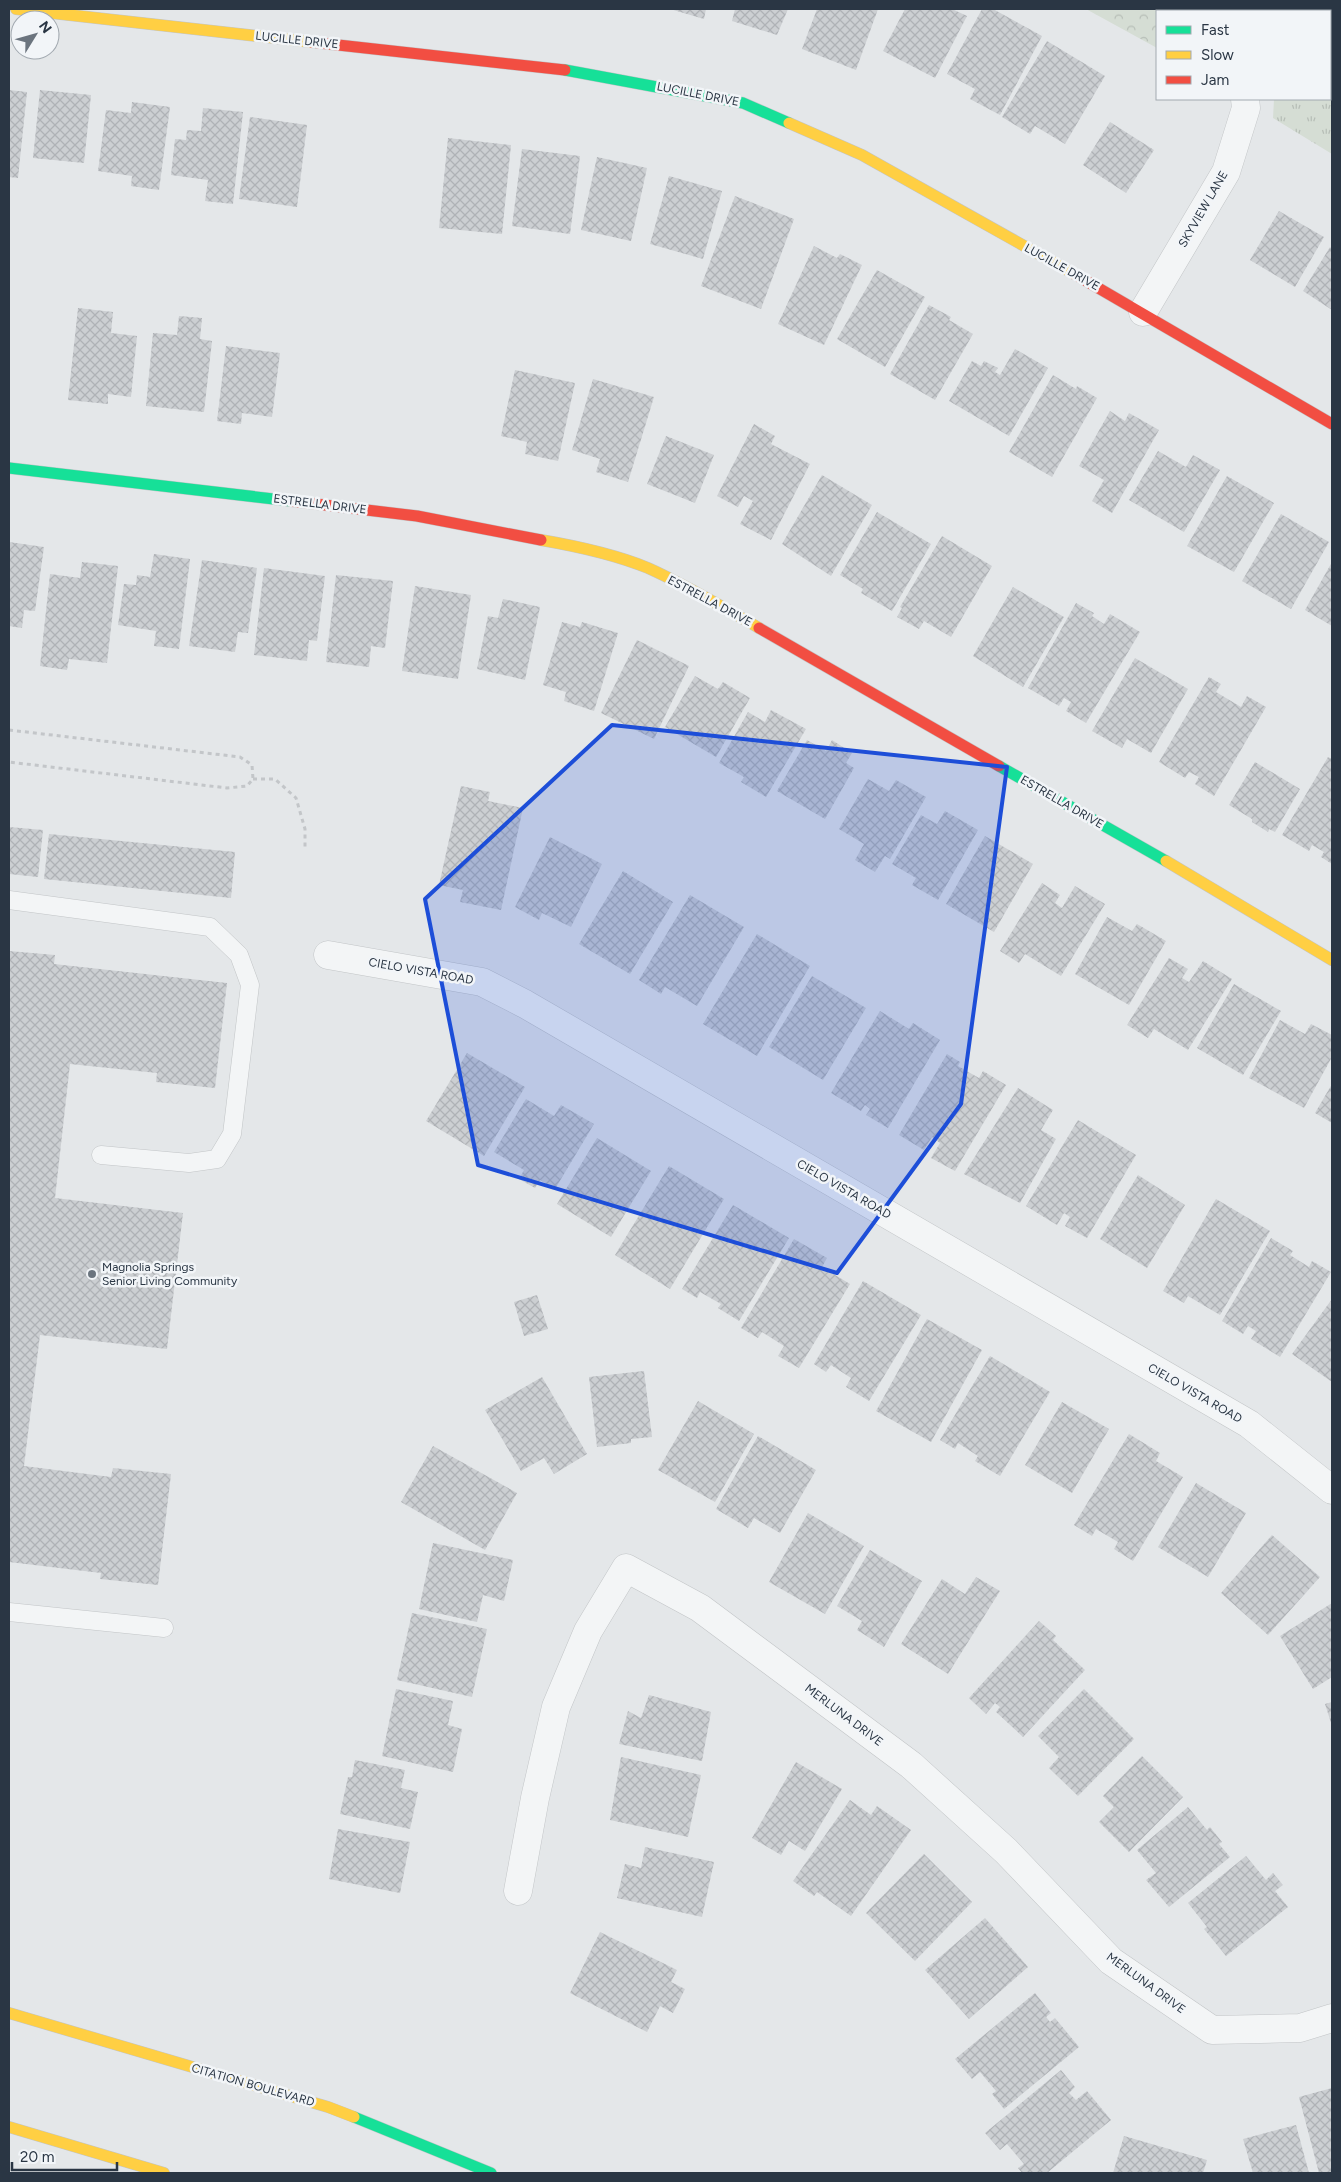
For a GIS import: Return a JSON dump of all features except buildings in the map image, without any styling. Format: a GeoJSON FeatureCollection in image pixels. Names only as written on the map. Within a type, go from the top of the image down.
{"type":"FeatureCollection","features":[{"type":"Feature","properties":{"kind":"street","name":"LUCILLE DRIVE"},"geometry":{"type":"LineString","coordinates":[[16,9],[585,72],[743,103],[862,155],[1143,312],[1332,424]]}},
{"type":"Feature","properties":{"kind":"street","name":"SKYVIEW LANE"},"geometry":{"type":"LineString","coordinates":[[1143,312],[1226,172],[1246,108],[1245,100]]}},
{"type":"Feature","properties":{"kind":"street","name":"ESTRELLA DRIVE"},"geometry":{"type":"LineString","coordinates":[[9,468],[416,516],[579,548],[647,568],[711,600],[1196,879],[1332,960]]}},
{"type":"Feature","properties":{"kind":"street","name":"CIELO VISTA ROAD"},"geometry":{"type":"LineString","coordinates":[[328,954],[482,982],[525,1004],[1248,1424],[1332,1490]]}},
{"type":"Feature","properties":{"kind":"street","name":"MERLUNA DRIVE"},"geometry":{"type":"LineString","coordinates":[[518,1890],[534,1798],[556,1707],[588,1631],[626,1568],[700,1608],[911,1765],[1006,1851],[1110,1960],[1212,2030],[1300,2028],[1332,2018]]}},
{"type":"Feature","properties":{"kind":"street","name":"CITATION BOULEVARD"},"geometry":{"type":"LineString","coordinates":[[9,2013],[328,2107],[491,2173]]}},
{"type":"Feature","properties":{"kind":"street"},"geometry":{"type":"LineString","coordinates":[[9,2127],[164,2173]]}},
{"type":"Feature","properties":{"kind":"lane"},"geometry":{"type":"LineString","coordinates":[[9,900],[210,926],[238,955],[250,985],[232,1134],[217,1159],[189,1163],[101,1155]]}},
{"type":"Feature","properties":{"kind":"lane"},"geometry":{"type":"LineString","coordinates":[[9,1612],[164,1628]]}},
{"type":"Feature","properties":{"kind":"path"},"geometry":{"type":"LineString","coordinates":[[9,730],[240,757],[252,765],[252,779],[247,786],[227,788],[9,762]]}},
{"type":"Feature","properties":{"kind":"path"},"geometry":{"type":"LineString","coordinates":[[252,779],[274,779],[296,798],[305,829],[305,849]]}},
{"type":"Feature","properties":{"kind":"highlighted area"},"geometry":{"type":"Polygon","coordinates":[[[612,725],[1007,767],[961,1104],[837,1273],[478,1165],[425,899],[612,725]]]}},
{"type":"Feature","properties":{"kind":"green space"},"geometry":{"type":"Polygon","coordinates":[[[1086,9],[1201,9],[1156,10],[1156,47],[1086,9]]]}},
{"type":"Feature","properties":{"kind":"green space"},"geometry":{"type":"Polygon","coordinates":[[[1332,9],[1332,154],[1273,118],[1274,100],[1331,100],[1331,10],[1264,10],[1332,9]]]}},
{"type":"Feature","properties":{"kind":"traffic: fast"},"geometry":{"type":"LineString","coordinates":[[565,70],[743,103],[789,123]]}},
{"type":"Feature","properties":{"kind":"traffic: fast"},"geometry":{"type":"LineString","coordinates":[[9,468],[291,501]]}},
{"type":"Feature","properties":{"kind":"traffic: fast"},"geometry":{"type":"LineString","coordinates":[[999,766],[1166,861]]}},
{"type":"Feature","properties":{"kind":"traffic: fast"},"geometry":{"type":"LineString","coordinates":[[354,2117],[491,2173]]}},
{"type":"Feature","properties":{"kind":"traffic: slow"},"geometry":{"type":"LineString","coordinates":[[16,9],[311,42]]}},
{"type":"Feature","properties":{"kind":"traffic: slow"},"geometry":{"type":"LineString","coordinates":[[789,123],[862,155],[1076,275]]}},
{"type":"Feature","properties":{"kind":"traffic: slow"},"geometry":{"type":"LineString","coordinates":[[541,540],[595,551],[648,568],[718,604],[759,628]]}},
{"type":"Feature","properties":{"kind":"traffic: slow"},"geometry":{"type":"LineString","coordinates":[[1166,861],[1332,960]]}},
{"type":"Feature","properties":{"kind":"traffic: slow"},"geometry":{"type":"LineString","coordinates":[[9,2013],[328,2107],[354,2117]]}},
{"type":"Feature","properties":{"kind":"traffic: slow"},"geometry":{"type":"LineString","coordinates":[[9,2127],[164,2173]]}},
{"type":"Feature","properties":{"kind":"traffic: jam"},"geometry":{"type":"LineString","coordinates":[[311,42],[565,70]]}},
{"type":"Feature","properties":{"kind":"traffic: jam"},"geometry":{"type":"LineString","coordinates":[[1076,275],[1332,424]]}},
{"type":"Feature","properties":{"kind":"traffic: jam"},"geometry":{"type":"LineString","coordinates":[[291,501],[417,516],[541,540]]}},
{"type":"Feature","properties":{"kind":"traffic: jam"},"geometry":{"type":"LineString","coordinates":[[759,628],[999,766]]}},
{"type":"Feature","properties":{"kind":"place","name":"Magnolia Springs Senior Living Community"},"geometry":{"type":"Point","coordinates":[92,1274]}}]}
